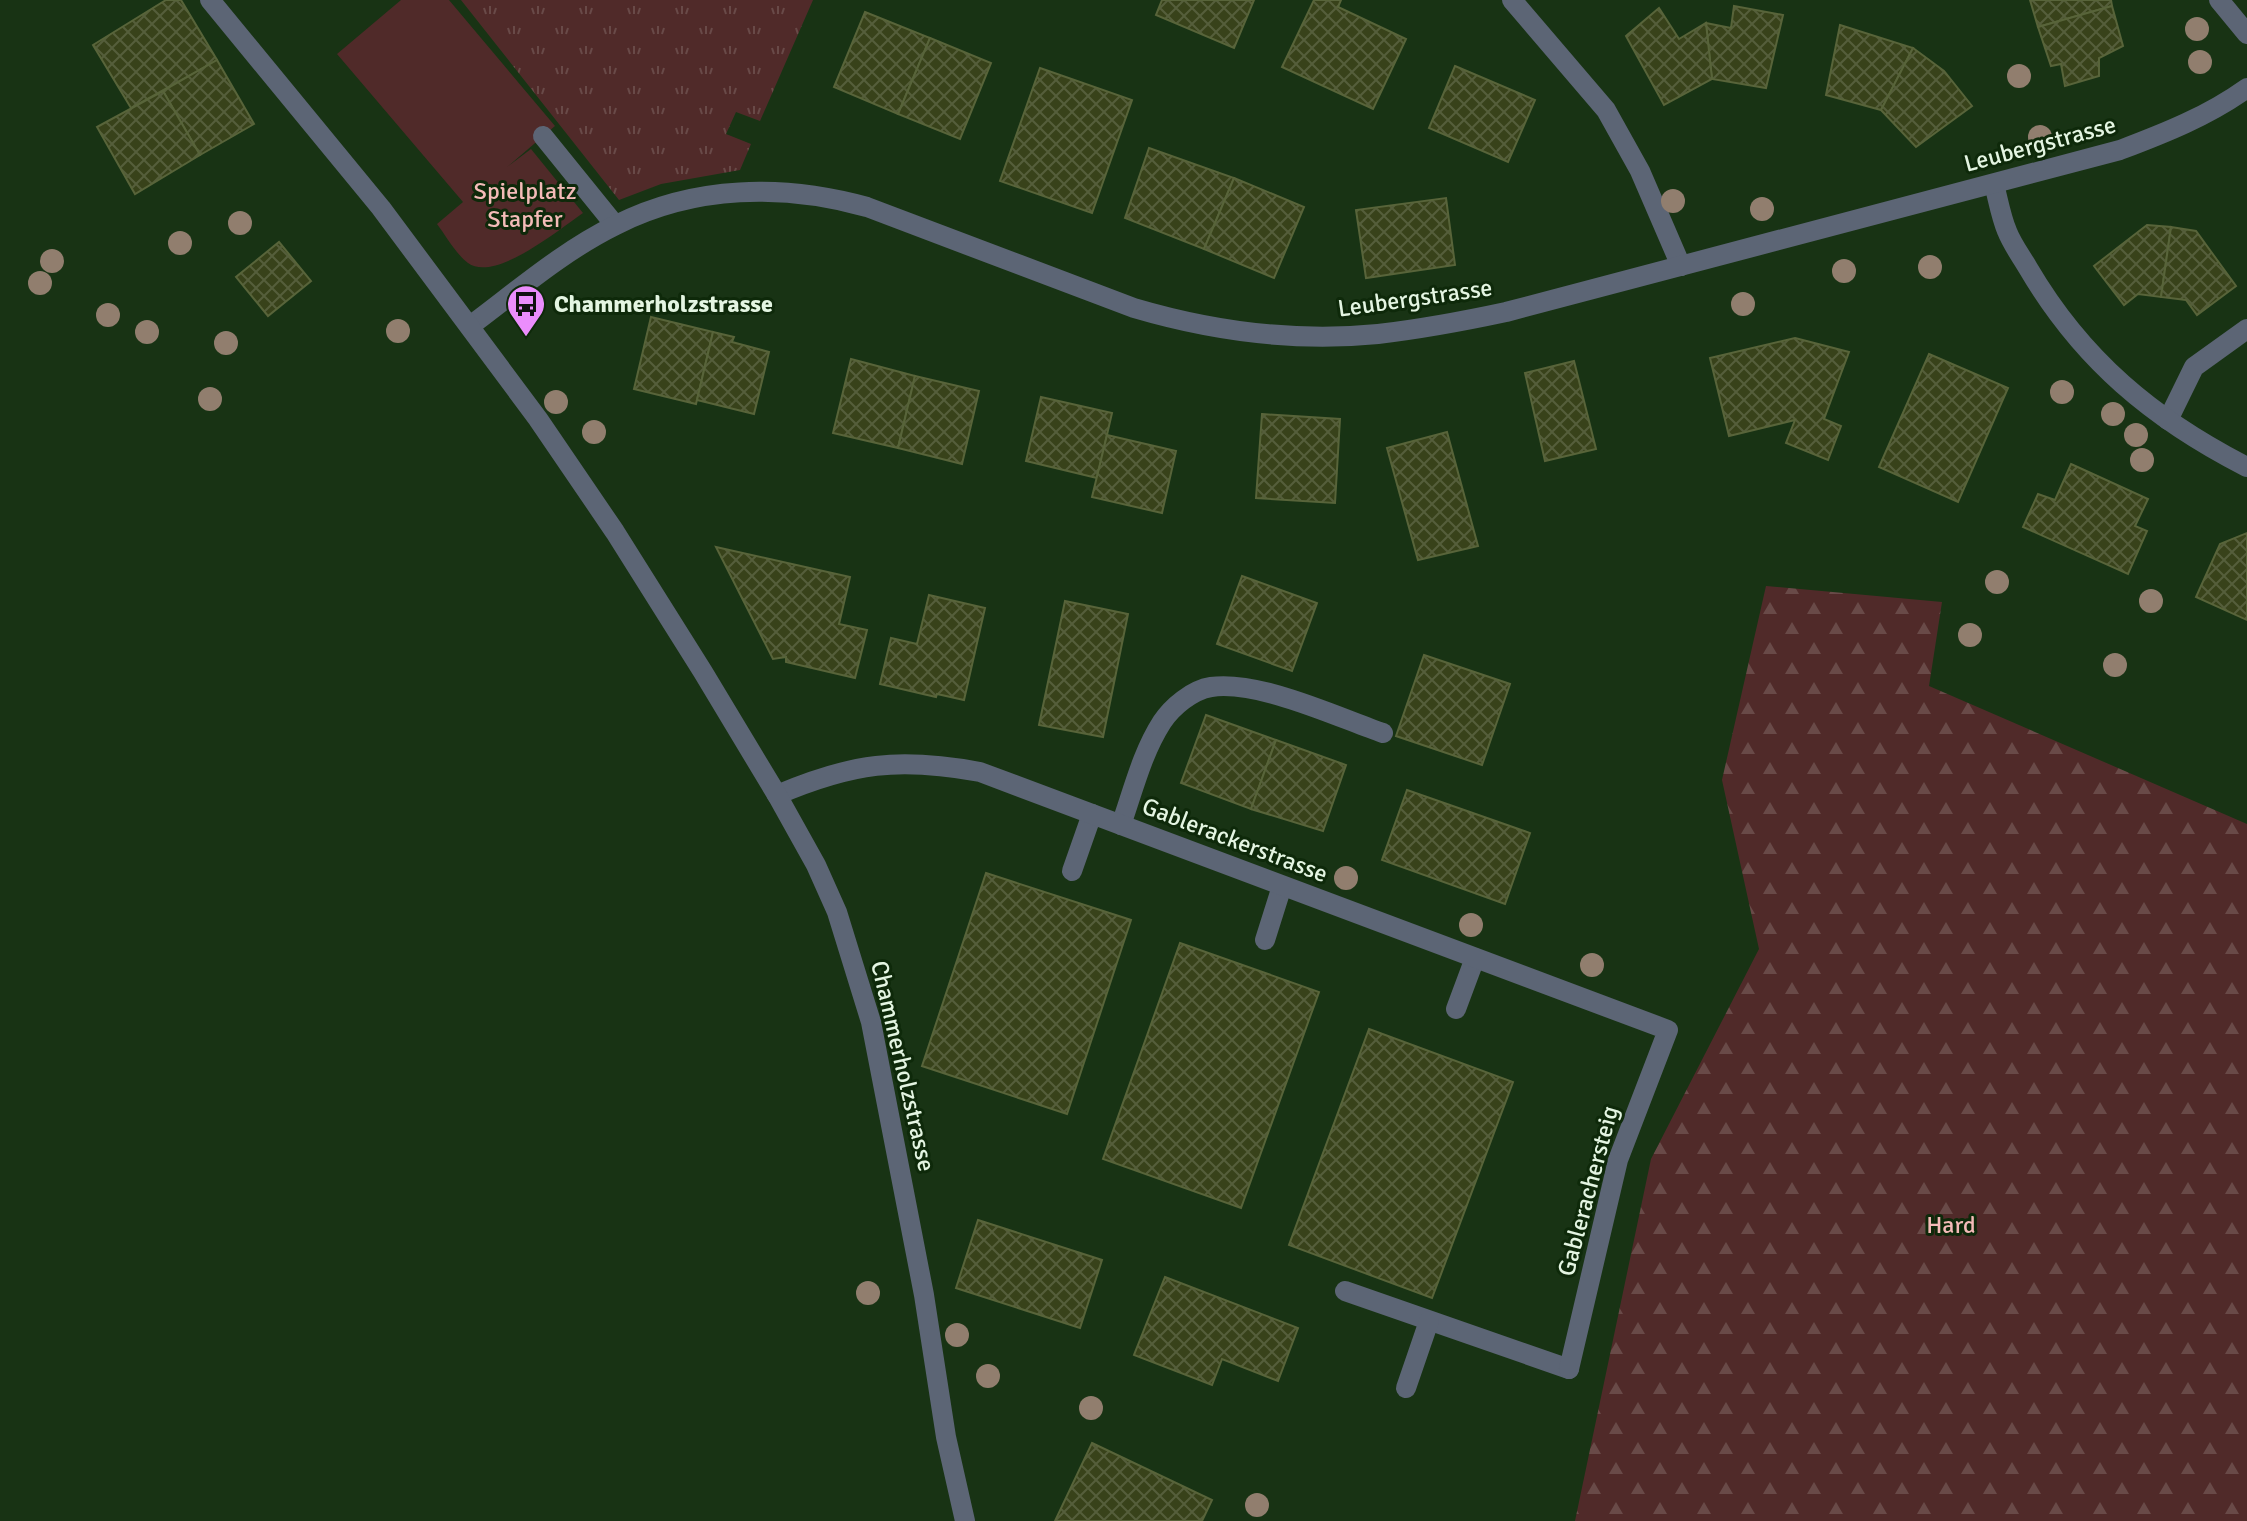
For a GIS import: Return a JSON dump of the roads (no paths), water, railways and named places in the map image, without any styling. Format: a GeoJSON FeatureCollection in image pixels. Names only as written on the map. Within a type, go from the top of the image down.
{"type":"FeatureCollection","features":[{"type":"Feature","properties":{"kind":"street","name":"Chammerholzstrasse"},"geometry":{"type":"LineString","coordinates":[[210,0],[381,208],[470,326],[615,532],[777,795],[816,865],[837,912],[871,1022],[924,1295],[946,1437],[965,1521]]}},
{"type":"Feature","properties":{"kind":"street"},"geometry":{"type":"LineString","coordinates":[[1512,0],[1606,110],[1640,171],[1681,266]]}},
{"type":"Feature","properties":{"kind":"street"},"geometry":{"type":"LineString","coordinates":[[2219,0],[2247,34]]}},
{"type":"Feature","properties":{"kind":"street","name":"Leubergstrasse"},"geometry":{"type":"LineString","coordinates":[[470,326],[565,254],[615,225],[645,212],[688,199],[741,191],[785,191],[828,196],[867,207],[1134,308],[1179,320],[1226,328],[1324,336],[1376,334],[1506,312],[2120,150],[2173,130],[2247,88]]}},
{"type":"Feature","properties":{"kind":"street"},"geometry":{"type":"LineString","coordinates":[[543,136],[615,225]]}},
{"type":"Feature","properties":{"kind":"street"},"geometry":{"type":"LineString","coordinates":[[1994,184],[2007,231],[2064,322],[2105,370],[2168,420],[2208,447],[2247,467]]}},
{"type":"Feature","properties":{"kind":"street"},"geometry":{"type":"LineString","coordinates":[[2168,420],[2194,367],[2247,329]]}},
{"type":"Feature","properties":{"kind":"street"},"geometry":{"type":"LineString","coordinates":[[1121,825],[1146,754],[1163,721],[1185,698],[1209,687],[1238,687],[1287,699],[1383,733]]}},
{"type":"Feature","properties":{"kind":"street","name":"Gablerackerstrasse"},"geometry":{"type":"LineString","coordinates":[[777,795],[822,776],[863,767],[900,763],[980,772],[1668,1030]]}},
{"type":"Feature","properties":{"kind":"street"},"geometry":{"type":"LineString","coordinates":[[1072,871],[1092,814]]}},
{"type":"Feature","properties":{"kind":"street"},"geometry":{"type":"LineString","coordinates":[[1265,940],[1282,886]]}},
{"type":"Feature","properties":{"kind":"street"},"geometry":{"type":"LineString","coordinates":[[1456,1009],[1475,958]]}},
{"type":"Feature","properties":{"kind":"street","name":"Gablerachersteig"},"geometry":{"type":"LineString","coordinates":[[1429,1321],[1569,1369],[1618,1160],[1668,1030]]}},
{"type":"Feature","properties":{"kind":"street"},"geometry":{"type":"LineString","coordinates":[[1345,1291],[1429,1321],[1406,1388]]}},
{"type":"Feature","properties":{"kind":"place","name":"Chammerholzstrasse"},"geometry":{"type":"Point","coordinates":[526,338]}},
{"type":"Feature","properties":{"kind":"park label","name":"Spielplatz Stapfer"},"geometry":{"type":"Point","coordinates":[525,205]}},
{"type":"Feature","properties":{"kind":"park label","name":"Hard"},"geometry":{"type":"Point","coordinates":[1951,1225]}}]}
